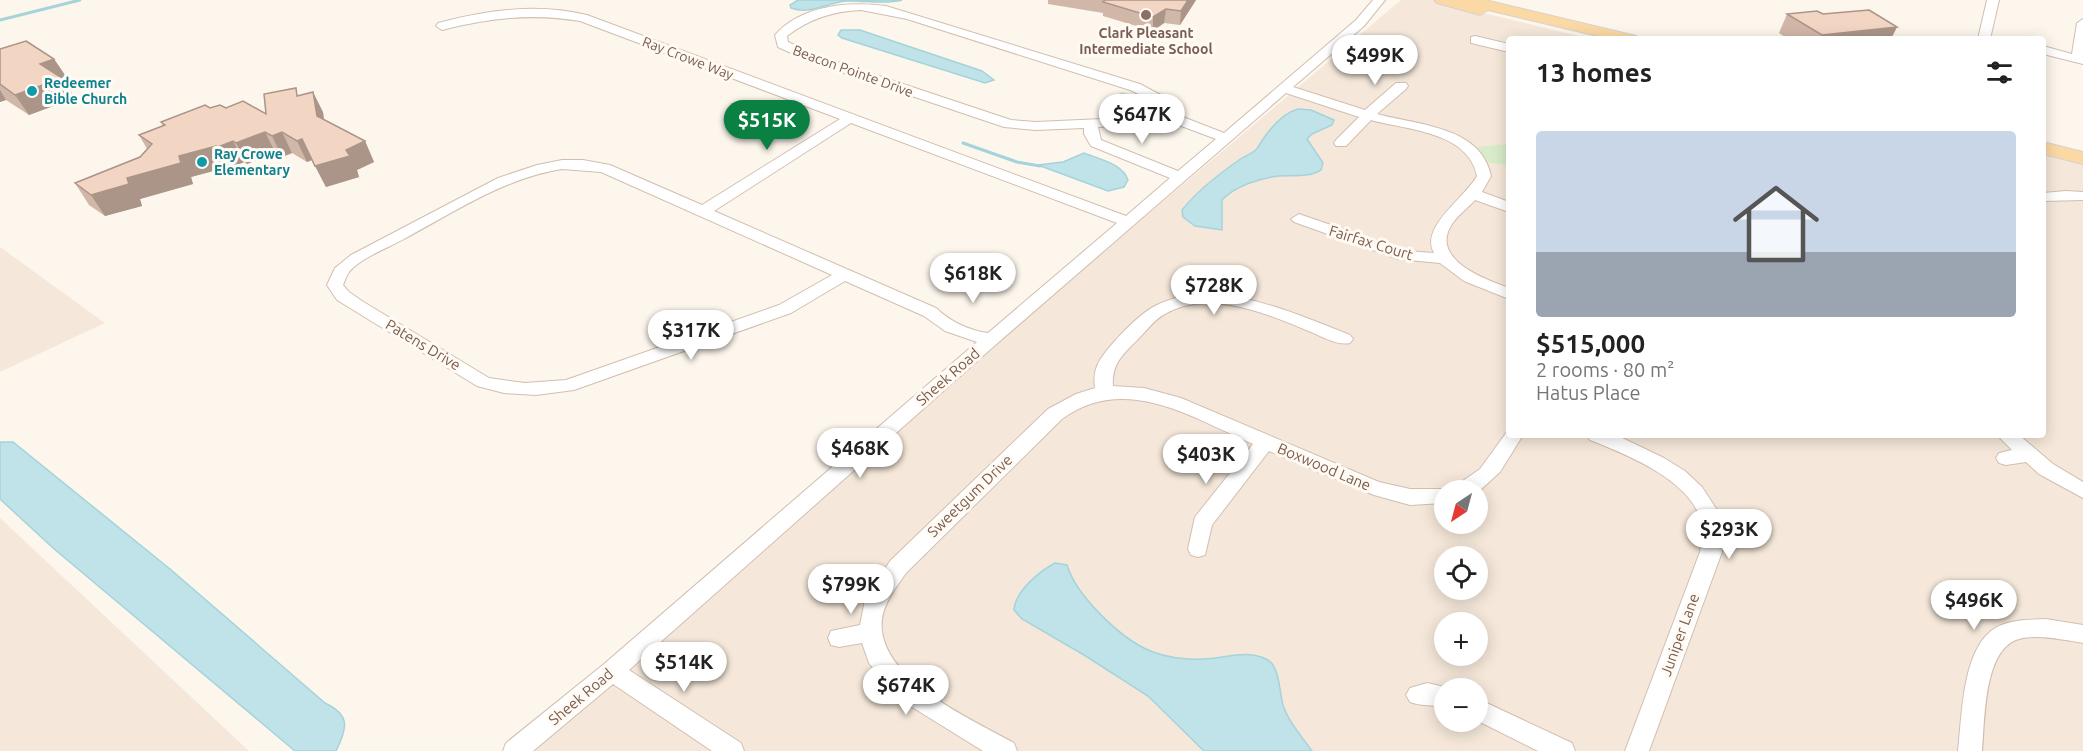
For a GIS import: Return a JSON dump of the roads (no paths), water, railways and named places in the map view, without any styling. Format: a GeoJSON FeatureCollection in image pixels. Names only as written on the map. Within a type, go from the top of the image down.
{"type":"FeatureCollection","features":[{"type":"Feature","properties":{"kind":"main road"},"geometry":{"type":"LineString","coordinates":[[1442,0],[1587,36]]}},
{"type":"Feature","properties":{"kind":"main road"},"geometry":{"type":"LineString","coordinates":[[1465,0],[1616,36]]}},
{"type":"Feature","properties":{"kind":"main road"},"geometry":{"type":"LineString","coordinates":[[2046,140],[2083,148]]}},
{"type":"Feature","properties":{"kind":"main road"},"geometry":{"type":"LineString","coordinates":[[2046,149],[2083,158]]}},
{"type":"Feature","properties":{"kind":"street","name":"Sheek Road"},"geometry":{"type":"LineString","coordinates":[[1353,26],[1353,21],[1368,0]]}},
{"type":"Feature","properties":{"kind":"street","name":"Sheek Road"},"geometry":{"type":"LineString","coordinates":[[515,751],[612,670],[1353,26],[1360,23],[1379,0]]}},
{"type":"Feature","properties":{"kind":"street"},"geometry":{"type":"LineString","coordinates":[[1987,36],[1993,0]]}},
{"type":"Feature","properties":{"kind":"street","name":"Beacon Pointe Drive"},"geometry":{"type":"LineString","coordinates":[[1178,120],[1171,106],[1162,98],[1135,87],[875,8],[859,6],[823,12],[806,18],[781,35],[782,44],[792,51],[1001,122],[1023,126],[1178,120],[1225,138]]}},
{"type":"Feature","properties":{"kind":"street","name":"Ray Crowe Way"},"geometry":{"type":"LineString","coordinates":[[442,26],[477,18],[522,12],[583,18],[1129,222]]}},
{"type":"Feature","properties":{"kind":"street"},"geometry":{"type":"LineString","coordinates":[[2046,51],[2081,59],[2083,23]]}},
{"type":"Feature","properties":{"kind":"street"},"geometry":{"type":"LineString","coordinates":[[1475,40],[1506,47]]}},
{"type":"Feature","properties":{"kind":"street"},"geometry":{"type":"LineString","coordinates":[[1341,144],[1367,115],[1401,86]]}},
{"type":"Feature","properties":{"kind":"street"},"geometry":{"type":"LineString","coordinates":[[1283,88],[1367,115],[1434,131],[1460,143],[1471,151],[1481,164],[1484,176],[1472,194],[1446,221],[1439,233],[1439,247],[1445,258],[1472,279],[1506,293]]}},
{"type":"Feature","properties":{"kind":"street"},"geometry":{"type":"LineString","coordinates":[[703,211],[850,118]]}},
{"type":"Feature","properties":{"kind":"street"},"geometry":{"type":"LineString","coordinates":[[1091,123],[1096,144],[1180,177]]}},
{"type":"Feature","properties":{"kind":"street","name":"Patens Drive"},"geometry":{"type":"LineString","coordinates":[[703,211],[605,168],[584,163],[542,168],[498,183],[357,258],[341,271],[335,285],[343,296],[356,305],[483,382],[520,390],[568,386],[731,329],[785,309],[819,291],[844,274]]}},
{"type":"Feature","properties":{"kind":"street"},"geometry":{"type":"LineString","coordinates":[[1472,194],[1506,206]]}},
{"type":"Feature","properties":{"kind":"street"},"geometry":{"type":"LineString","coordinates":[[2046,194],[2083,196]]}},
{"type":"Feature","properties":{"kind":"street"},"geometry":{"type":"LineString","coordinates":[[703,211],[930,312],[937,319],[968,335],[992,339]]}},
{"type":"Feature","properties":{"kind":"street","name":"Fairfax Court"},"geometry":{"type":"LineString","coordinates":[[1299,219],[1404,256],[1445,258]]}},
{"type":"Feature","properties":{"kind":"street"},"geometry":{"type":"LineString","coordinates":[[1105,393],[1102,376],[1112,355],[1160,310],[1182,302],[1214,299],[1242,301],[1344,339]]}},
{"type":"Feature","properties":{"kind":"street","name":"Boxwood Lane"},"geometry":{"type":"LineString","coordinates":[[1105,393],[1138,393],[1162,398],[1380,490],[1410,497],[1434,496]]}},
{"type":"Feature","properties":{"kind":"street","name":"Sweetgum Drive"},"geometry":{"type":"LineString","coordinates":[[871,632],[873,609],[883,586],[898,567],[1063,408],[1079,399],[1105,393]]}},
{"type":"Feature","properties":{"kind":"street"},"geometry":{"type":"LineString","coordinates":[[1479,480],[1488,474],[1511,438]]}},
{"type":"Feature","properties":{"kind":"street","name":"Juniper Lane"},"geometry":{"type":"LineString","coordinates":[[1605,438],[1638,451],[1668,469],[1694,492],[1703,504],[1713,527],[1711,552],[1637,751]]}},
{"type":"Feature","properties":{"kind":"street"},"geometry":{"type":"LineString","coordinates":[[2010,438],[2027,455],[2061,479],[2083,491]]}},
{"type":"Feature","properties":{"kind":"street"},"geometry":{"type":"LineString","coordinates":[[1198,549],[1202,523],[1265,442]]}},
{"type":"Feature","properties":{"kind":"street"},"geometry":{"type":"LineString","coordinates":[[2006,458],[2027,455]]}},
{"type":"Feature","properties":{"kind":"street"},"geometry":{"type":"LineString","coordinates":[[1970,751],[1982,663],[1989,644],[1998,636],[2028,627],[2083,634]]}},
{"type":"Feature","properties":{"kind":"street"},"geometry":{"type":"LineString","coordinates":[[840,638],[871,632],[877,657],[883,667],[903,688],[1005,751]]}},
{"type":"Feature","properties":{"kind":"street"},"geometry":{"type":"LineString","coordinates":[[612,670],[732,751]]}},
{"type":"Feature","properties":{"kind":"street"},"geometry":{"type":"LineString","coordinates":[[1418,695],[1427,693],[1434,695]]}},
{"type":"Feature","properties":{"kind":"street"},"geometry":{"type":"LineString","coordinates":[[1488,715],[1563,751]]}},
{"type":"Feature","properties":{"kind":"water"},"geometry":{"type":"Polygon","coordinates":[[[798,0],[902,0],[846,1],[805,10],[791,8],[790,5],[798,0]]]}},
{"type":"Feature","properties":{"kind":"water"},"geometry":{"type":"Polygon","coordinates":[[[841,30],[860,30],[982,71],[994,80],[985,83],[842,38],[838,35],[841,30]]]}},
{"type":"Feature","properties":{"kind":"water"},"geometry":{"type":"Polygon","coordinates":[[[1311,110],[1334,120],[1332,125],[1312,134],[1307,139],[1323,163],[1321,170],[1306,175],[1264,179],[1227,195],[1222,200],[1222,230],[1195,226],[1183,217],[1182,210],[1201,190],[1231,165],[1257,149],[1275,124],[1291,111],[1311,110]]]}},
{"type":"Feature","properties":{"kind":"water"},"geometry":{"type":"Polygon","coordinates":[[[1084,153],[1121,170],[1128,180],[1124,187],[1108,191],[1038,165],[1063,162],[1084,153]]]}},
{"type":"Feature","properties":{"kind":"water"},"geometry":{"type":"Polygon","coordinates":[[[0,442],[13,442],[170,569],[325,703],[339,712],[343,717],[344,728],[336,751],[295,751],[53,548],[0,499],[0,442]]]}},
{"type":"Feature","properties":{"kind":"water"},"geometry":{"type":"Polygon","coordinates":[[[1055,563],[1067,565],[1079,589],[1100,614],[1124,635],[1148,650],[1189,659],[1250,655],[1271,662],[1278,679],[1285,711],[1312,751],[1204,751],[1148,696],[1022,619],[1014,610],[1015,603],[1023,589],[1042,571],[1055,563]]]}},
{"type":"Feature","properties":{"kind":"waterway"},"geometry":{"type":"LineString","coordinates":[[0,20],[80,0]]}},
{"type":"Feature","properties":{"kind":"waterway"},"geometry":{"type":"LineString","coordinates":[[963,143],[1017,162],[1040,166]]}},
{"type":"Feature","properties":{"kind":"place","name":"Clark Pleasant Intermediate School"},"geometry":{"type":"Point","coordinates":[1146,15]}},
{"type":"Feature","properties":{"kind":"place","name":"Redeemer Bible Church"},"geometry":{"type":"Point","coordinates":[32,91]}},
{"type":"Feature","properties":{"kind":"place","name":"Ray Crowe Elementary"},"geometry":{"type":"Point","coordinates":[202,162]}}]}
